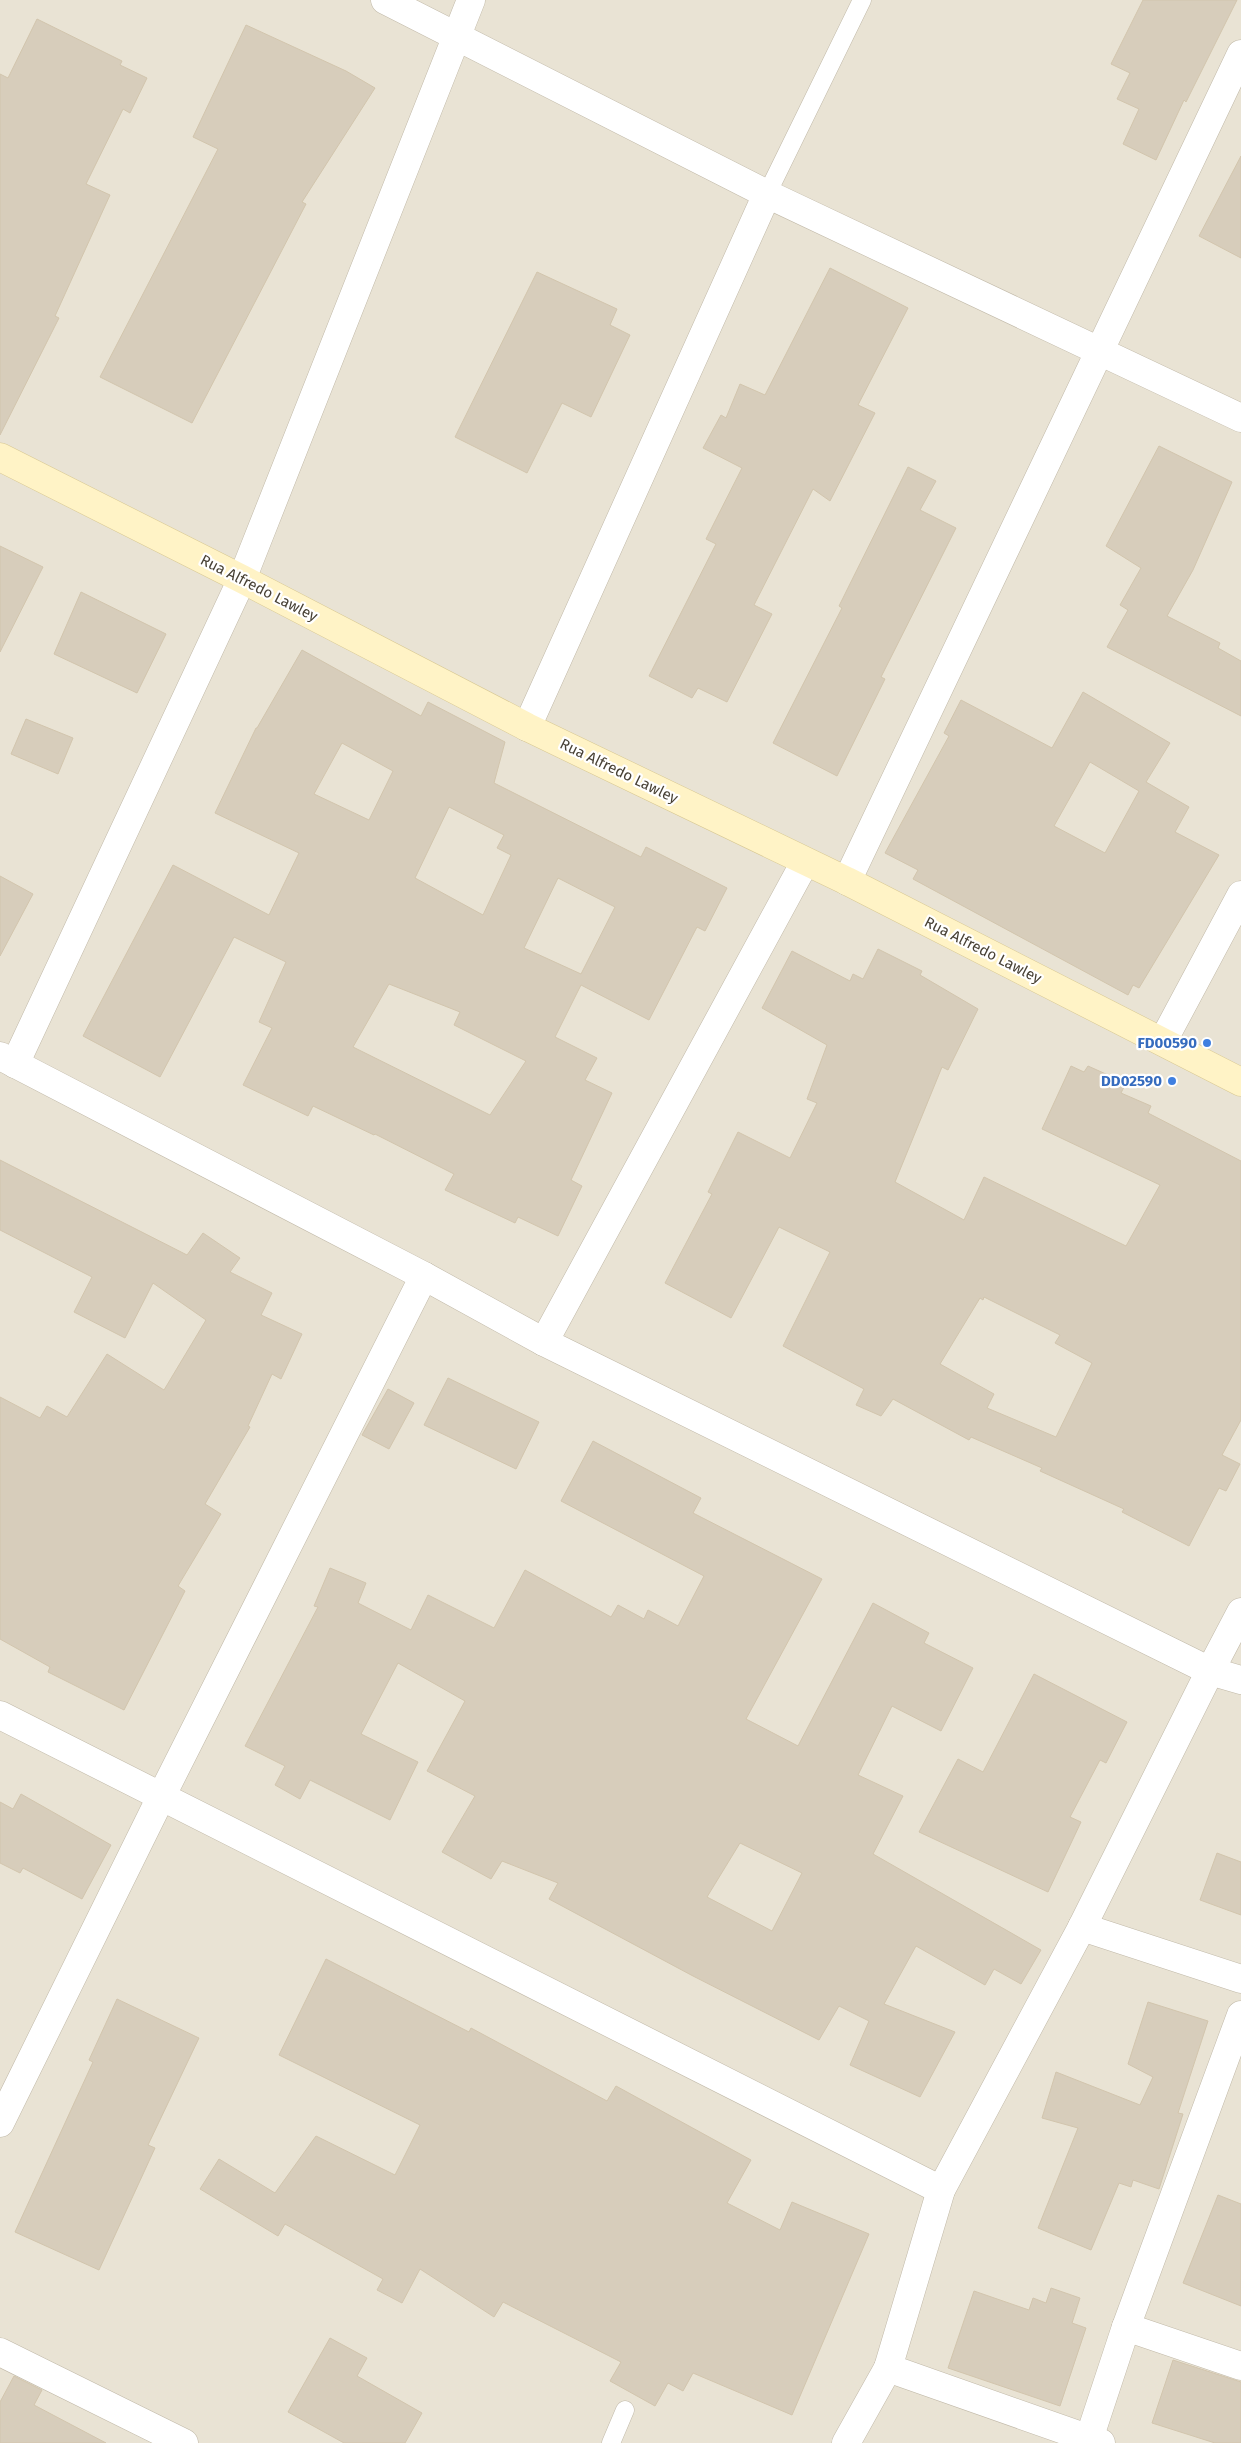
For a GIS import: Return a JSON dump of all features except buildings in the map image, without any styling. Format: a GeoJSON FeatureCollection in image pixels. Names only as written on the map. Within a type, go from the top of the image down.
{"type":"FeatureCollection","features":[{"type":"Feature","properties":{"kind":"main road","name":"Rua Alfredo Lawley"},"geometry":{"type":"LineString","coordinates":[[0,457],[242,579],[527,727],[847,881],[1164,1041],[1241,1082]]}},
{"type":"Feature","properties":{"kind":"street"},"geometry":{"type":"LineString","coordinates":[[385,0],[767,194],[1241,418]]}},
{"type":"Feature","properties":{"kind":"street"},"geometry":{"type":"LineString","coordinates":[[471,0],[459,36],[242,579],[8,1060],[424,1276],[544,1342],[1210,1671],[1241,1680]]}},
{"type":"Feature","properties":{"kind":"street"},"geometry":{"type":"LineString","coordinates":[[847,881],[1241,54]]}},
{"type":"Feature","properties":{"kind":"street"},"geometry":{"type":"LineString","coordinates":[[527,727],[767,194]]}},
{"type":"Feature","properties":{"kind":"street"},"geometry":{"type":"LineString","coordinates":[[544,1342],[805,862]]}},
{"type":"Feature","properties":{"kind":"street"},"geometry":{"type":"LineString","coordinates":[[1164,1041],[1241,895]]}},
{"type":"Feature","properties":{"kind":"street"},"geometry":{"type":"LineString","coordinates":[[0,2123],[162,1795],[424,1276]]}},
{"type":"Feature","properties":{"kind":"street"},"geometry":{"type":"LineString","coordinates":[[846,2443],[888,2368],[941,2190],[1082,1927],[1241,1612]]}},
{"type":"Feature","properties":{"kind":"street"},"geometry":{"type":"LineString","coordinates":[[0,1715],[162,1795],[941,2190]]}},
{"type":"Feature","properties":{"kind":"street"},"geometry":{"type":"LineString","coordinates":[[1082,1927],[1241,1979]]}},
{"type":"Feature","properties":{"kind":"street"},"geometry":{"type":"LineString","coordinates":[[888,2368],[1095,2441],[1126,2327],[1241,2015]]}},
{"type":"Feature","properties":{"kind":"street"},"geometry":{"type":"LineString","coordinates":[[1126,2327],[1241,2366]]}},
{"type":"Feature","properties":{"kind":"street"},"geometry":{"type":"LineString","coordinates":[[0,2352],[184,2443]]}},
{"type":"Feature","properties":{"kind":"lane"},"geometry":{"type":"LineString","coordinates":[[767,194],[862,0]]}},
{"type":"Feature","properties":{"kind":"lane"},"geometry":{"type":"LineString","coordinates":[[611,2443],[626,2410]]}},
{"type":"Feature","properties":{"kind":"shaded area"},"geometry":{"type":"Polygon","coordinates":[[[0,0],[1241,0],[1241,2443],[0,2443],[0,0]]]}},
{"type":"Feature","properties":{"kind":"place","name":"FD00590"},"geometry":{"type":"Point","coordinates":[1207,1043]}},
{"type":"Feature","properties":{"kind":"place","name":"DD02590"},"geometry":{"type":"Point","coordinates":[1172,1081]}}]}
